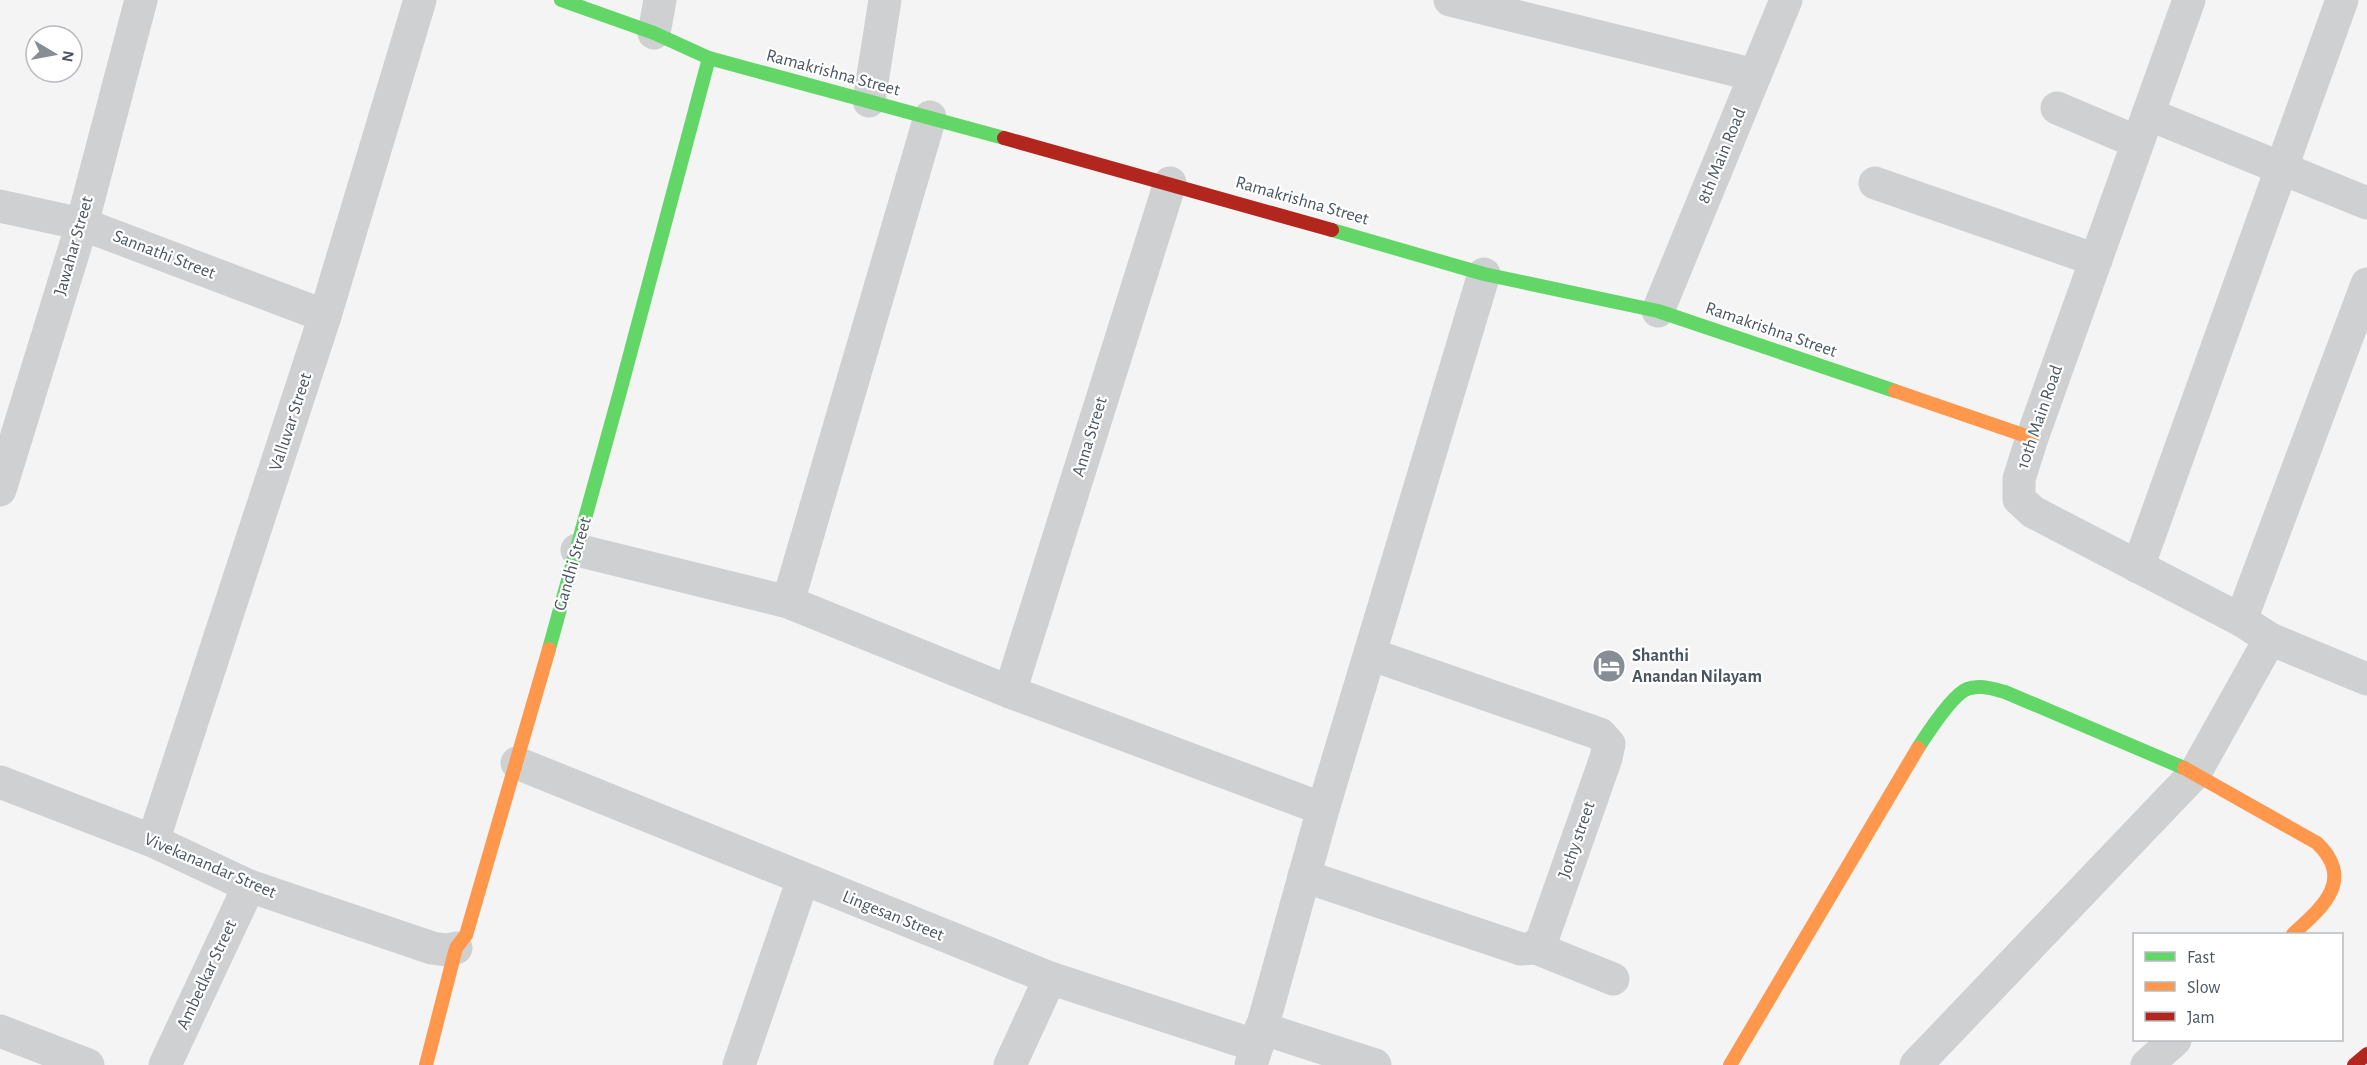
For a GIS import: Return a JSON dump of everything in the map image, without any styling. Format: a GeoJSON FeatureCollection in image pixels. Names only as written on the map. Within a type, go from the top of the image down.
{"type":"FeatureCollection","features":[{"type":"Feature","properties":{"kind":"street","name":"Jawahar Street"},"geometry":{"type":"LineString","coordinates":[[0,490],[6,450],[82,224],[141,0]]}},
{"type":"Feature","properties":{"kind":"street","name":"Valluvar Street"},"geometry":{"type":"LineString","coordinates":[[153,841],[325,316],[420,0]]}},
{"type":"Feature","properties":{"kind":"street","name":"Ramakrishna Street"},"geometry":{"type":"LineString","coordinates":[[561,0],[654,33],[709,58],[1170,183],[1484,274],[1658,311],[2032,438]]}},
{"type":"Feature","properties":{"kind":"street"},"geometry":{"type":"LineString","coordinates":[[654,33],[660,0]]}},
{"type":"Feature","properties":{"kind":"street"},"geometry":{"type":"LineString","coordinates":[[868,101],[885,0]]}},
{"type":"Feature","properties":{"kind":"street"},"geometry":{"type":"LineString","coordinates":[[1450,0],[1547,11],[1755,75]]}},
{"type":"Feature","properties":{"kind":"street","name":"8th Main Road"},"geometry":{"type":"LineString","coordinates":[[1658,311],[1786,0]]}},
{"type":"Feature","properties":{"kind":"street","name":"10th Main Road"},"geometry":{"type":"LineString","coordinates":[[2189,0],[2032,438],[2019,479],[2019,499],[2033,512],[2241,620],[2270,639],[2366,674]]}},
{"type":"Feature","properties":{"kind":"street"},"geometry":{"type":"LineString","coordinates":[[2138,567],[2342,0]]}},
{"type":"Feature","properties":{"kind":"street","name":"Gandhi Street"},"geometry":{"type":"LineString","coordinates":[[426,1065],[456,948],[466,935],[577,550],[648,295],[709,58]]}},
{"type":"Feature","properties":{"kind":"street"},"geometry":{"type":"LineString","coordinates":[[2057,108],[2142,128],[2283,169],[2367,202]]}},
{"type":"Feature","properties":{"kind":"street"},"geometry":{"type":"LineString","coordinates":[[788,602],[930,117]]}},
{"type":"Feature","properties":{"kind":"street","name":"Anna Street"},"geometry":{"type":"LineString","coordinates":[[1010,692],[1170,183]]}},
{"type":"Feature","properties":{"kind":"street"},"geometry":{"type":"LineString","coordinates":[[1875,183],[2096,261]]}},
{"type":"Feature","properties":{"kind":"street","name":"Sannathi Street"},"geometry":{"type":"LineString","coordinates":[[0,206],[82,224],[325,316]]}},
{"type":"Feature","properties":{"kind":"street"},"geometry":{"type":"LineString","coordinates":[[1256,1046],[1323,809],[1484,274]]}},
{"type":"Feature","properties":{"kind":"street"},"geometry":{"type":"LineString","coordinates":[[2241,620],[2367,284]]}},
{"type":"Feature","properties":{"kind":"street"},"geometry":{"type":"LineString","coordinates":[[577,550],[788,602],[1010,692],[1323,809]]}},
{"type":"Feature","properties":{"kind":"street"},"geometry":{"type":"LineString","coordinates":[[1916,1065],[2195,773],[2270,639]]}},
{"type":"Feature","properties":{"kind":"street","name":"Jothy street"},"geometry":{"type":"LineString","coordinates":[[1370,654],[1600,734],[1609,744],[1543,937],[1536,948]]}},
{"type":"Feature","properties":{"kind":"street"},"geometry":{"type":"LineString","coordinates":[[1730,1065],[1935,720],[1966,689],[1985,687],[2005,692],[2195,773],[2317,843],[2332,859],[2336,883],[2326,904],[2294,933]]}},
{"type":"Feature","properties":{"kind":"street","name":"Lingesan Street"},"geometry":{"type":"LineString","coordinates":[[517,763],[1050,978],[1256,1046],[1375,1065]]}},
{"type":"Feature","properties":{"kind":"street","name":"Vivekanandar Street"},"geometry":{"type":"LineString","coordinates":[[0,782],[153,841],[249,886],[432,948],[447,950],[456,948]]}},
{"type":"Feature","properties":{"kind":"street"},"geometry":{"type":"LineString","coordinates":[[1304,876],[1521,949],[1536,948],[1613,979]]}},
{"type":"Feature","properties":{"kind":"street"},"geometry":{"type":"LineString","coordinates":[[739,1065],[803,879]]}},
{"type":"Feature","properties":{"kind":"street","name":"Ambedkar Street"},"geometry":{"type":"LineString","coordinates":[[165,1065],[249,886]]}},
{"type":"Feature","properties":{"kind":"street"},"geometry":{"type":"LineString","coordinates":[[1010,1065],[1050,978]]}},
{"type":"Feature","properties":{"kind":"street"},"geometry":{"type":"LineString","coordinates":[[0,1031],[87,1065]]}},
{"type":"Feature","properties":{"kind":"street"},"geometry":{"type":"LineString","coordinates":[[2147,1065],[2174,1041]]}},
{"type":"Feature","properties":{"kind":"street"},"geometry":{"type":"LineString","coordinates":[[2354,1065],[2367,1054]]}},
{"type":"Feature","properties":{"kind":"traffic: fast"},"geometry":{"type":"LineString","coordinates":[[561,0],[654,33],[709,58],[1004,138]]}},
{"type":"Feature","properties":{"kind":"traffic: fast"},"geometry":{"type":"LineString","coordinates":[[549,649],[709,58]]}},
{"type":"Feature","properties":{"kind":"traffic: fast"},"geometry":{"type":"LineString","coordinates":[[1332,230],[1484,274],[1658,311],[1895,391]]}},
{"type":"Feature","properties":{"kind":"traffic: fast"},"geometry":{"type":"LineString","coordinates":[[1918,748],[1954,699],[1967,689],[1981,687],[2005,692],[2184,768]]}},
{"type":"Feature","properties":{"kind":"traffic: slow"},"geometry":{"type":"LineString","coordinates":[[1895,391],[2032,438]]}},
{"type":"Feature","properties":{"kind":"traffic: slow"},"geometry":{"type":"LineString","coordinates":[[426,1065],[456,948],[466,935],[549,649]]}},
{"type":"Feature","properties":{"kind":"traffic: slow"},"geometry":{"type":"LineString","coordinates":[[1730,1065],[1918,748]]}},
{"type":"Feature","properties":{"kind":"traffic: slow"},"geometry":{"type":"LineString","coordinates":[[2184,768],[2317,843],[2328,856],[2334,869],[2334,881],[2330,892],[2315,914],[2294,933]]}},
{"type":"Feature","properties":{"kind":"traffic: jam"},"geometry":{"type":"LineString","coordinates":[[1004,138],[1332,230]]}},
{"type":"Feature","properties":{"kind":"traffic: jam"},"geometry":{"type":"LineString","coordinates":[[2354,1065],[2367,1054]]}},
{"type":"Feature","properties":{"kind":"place","name":"Shanthi Anandan Nilayam"},"geometry":{"type":"Point","coordinates":[1609,666]}}]}
